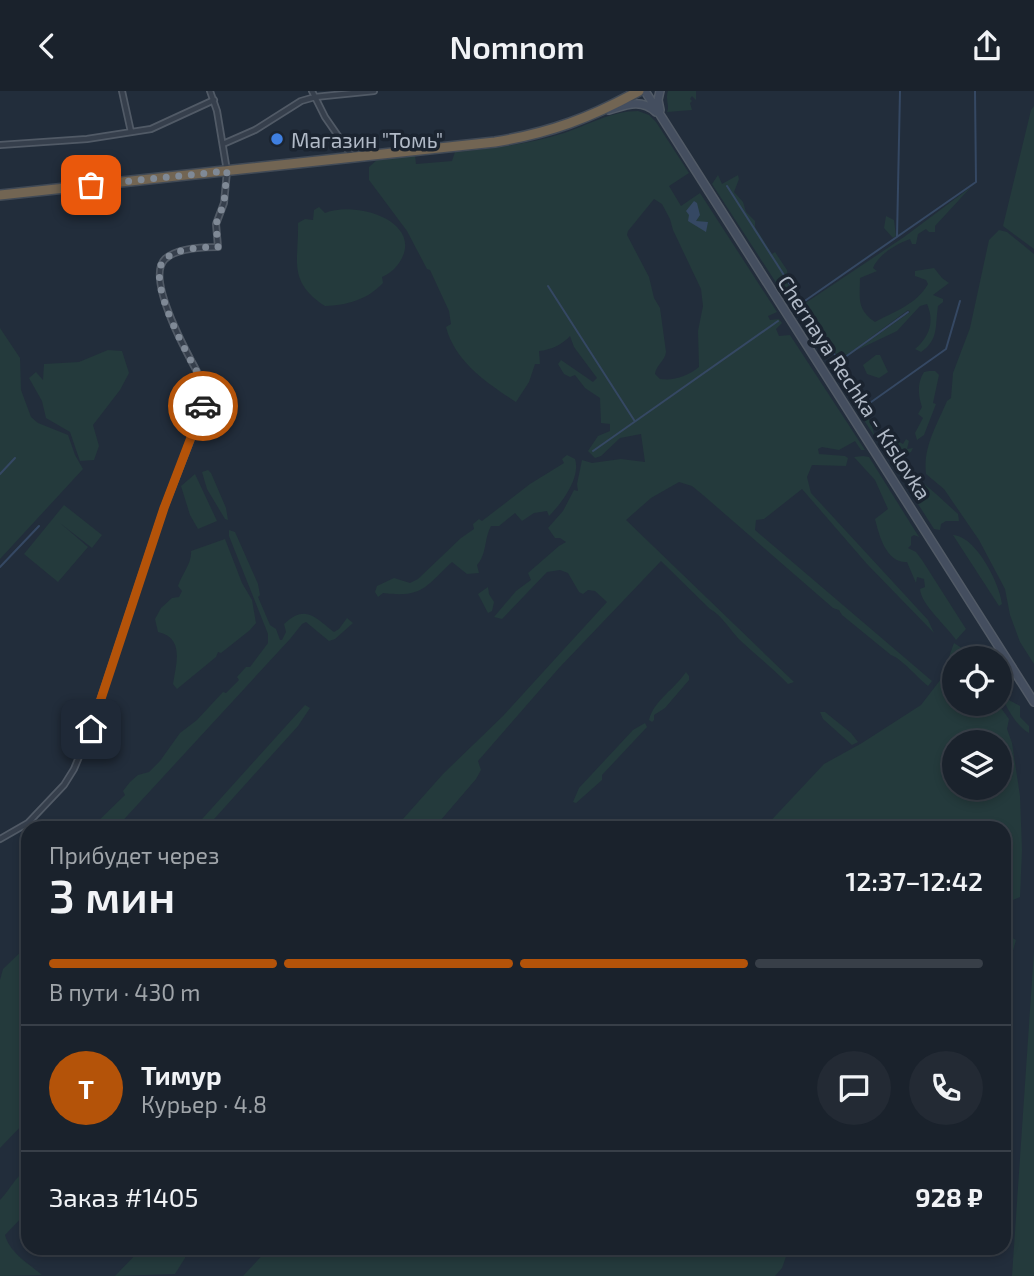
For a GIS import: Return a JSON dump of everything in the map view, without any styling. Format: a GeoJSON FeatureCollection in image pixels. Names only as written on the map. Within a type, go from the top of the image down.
{"type":"FeatureCollection","features":[{"type":"Feature","properties":{"kind":"highway"},"geometry":{"type":"LineString","coordinates":[[0,195],[495,142],[550,131],[594,114],[639,91]]}},
{"type":"Feature","properties":{"kind":"street"},"geometry":{"type":"LineString","coordinates":[[122,91],[131,132]]}},
{"type":"Feature","properties":{"kind":"street"},"geometry":{"type":"LineString","coordinates":[[31,821],[64,785],[91,729],[164,508],[209,393],[187,355],[158,278],[162,263],[169,256],[197,248],[218,247],[216,224],[224,203],[227,171],[210,91]]}},
{"type":"Feature","properties":{"kind":"street"},"geometry":{"type":"LineString","coordinates":[[223,144],[255,130],[314,94],[374,91]]}},
{"type":"Feature","properties":{"kind":"street","name":"Chernaya Rechka - Kislovka"},"geometry":{"type":"LineString","coordinates":[[645,91],[1034,702]]}},
{"type":"Feature","properties":{"kind":"street"},"geometry":{"type":"LineString","coordinates":[[660,91],[658,106],[664,121]]}},
{"type":"Feature","properties":{"kind":"street"},"geometry":{"type":"LineString","coordinates":[[314,94],[325,117],[352,156]]}},
{"type":"Feature","properties":{"kind":"street"},"geometry":{"type":"LineString","coordinates":[[0,145],[42,143],[151,129],[214,100]]}},
{"type":"Feature","properties":{"kind":"street"},"geometry":{"type":"LineString","coordinates":[[594,114],[636,103],[650,107],[664,121]]}},
{"type":"Feature","properties":{"kind":"street"},"geometry":{"type":"LineString","coordinates":[[0,839],[21,827]]}},
{"type":"Feature","properties":{"kind":"green space"},"geometry":{"type":"Polygon","coordinates":[[[668,91],[696,91],[696,100],[692,96],[690,99],[692,110],[667,112],[668,91]]]}},
{"type":"Feature","properties":{"kind":"green space"},"geometry":{"type":"Polygon","coordinates":[[[1034,106],[1034,249],[1003,226],[1034,106]]]}},
{"type":"Feature","properties":{"kind":"green space"},"geometry":{"type":"Polygon","coordinates":[[[638,111],[649,115],[656,122],[689,173],[669,186],[681,206],[700,193],[777,312],[768,316],[770,320],[779,319],[782,323],[776,329],[779,336],[790,335],[865,450],[861,450],[855,441],[839,450],[822,447],[818,449],[819,454],[848,458],[846,466],[812,465],[807,477],[811,493],[928,620],[934,633],[867,564],[802,489],[764,519],[756,520],[755,530],[932,681],[928,686],[703,495],[692,486],[679,482],[651,498],[626,520],[794,682],[788,684],[661,561],[559,668],[478,761],[481,770],[476,779],[440,821],[401,821],[443,774],[503,716],[607,602],[595,591],[588,590],[583,594],[579,592],[568,573],[560,570],[547,572],[502,619],[494,617],[516,591],[531,580],[528,573],[566,542],[555,538],[548,528],[563,511],[574,490],[578,491],[582,460],[592,463],[621,459],[645,462],[641,434],[620,438],[601,456],[595,458],[588,451],[598,436],[610,431],[610,424],[601,423],[600,398],[585,388],[575,375],[570,377],[564,374],[558,364],[561,360],[593,382],[597,378],[574,347],[570,336],[556,346],[539,351],[540,364],[535,364],[529,382],[516,402],[483,379],[464,361],[450,339],[446,327],[451,324],[449,311],[430,270],[407,231],[369,180],[369,167],[377,160],[415,155],[416,164],[452,161],[455,152],[537,140],[609,116],[638,111]],[[654,199],[627,235],[649,277],[654,298],[660,308],[666,352],[655,374],[660,379],[681,377],[699,367],[698,331],[703,306],[701,289],[662,204],[654,199]]]}},
{"type":"Feature","properties":{"kind":"green space"},"geometry":{"type":"Polygon","coordinates":[[[718,175],[722,184],[738,175],[734,192],[755,221],[755,227],[772,254],[775,252],[787,270],[786,281],[799,302],[795,307],[797,309],[802,306],[825,342],[822,343],[821,352],[712,184],[718,175]]]}},
{"type":"Feature","properties":{"kind":"green space"},"geometry":{"type":"Polygon","coordinates":[[[971,187],[935,226],[935,232],[926,229],[918,234],[916,244],[912,244],[910,239],[893,247],[875,263],[873,268],[877,271],[860,278],[862,308],[875,322],[904,307],[923,291],[928,284],[926,280],[915,276],[915,271],[934,268],[949,283],[933,295],[943,299],[943,302],[938,306],[931,343],[921,352],[915,349],[929,329],[927,304],[920,306],[897,331],[857,350],[841,361],[910,312],[908,310],[840,360],[804,304],[904,237],[971,187]]]}},
{"type":"Feature","properties":{"kind":"green space"},"geometry":{"type":"Polygon","coordinates":[[[319,207],[325,213],[354,210],[370,213],[396,226],[403,236],[405,249],[399,263],[382,277],[383,283],[377,289],[349,303],[325,306],[313,297],[300,279],[297,259],[298,223],[305,219],[313,220],[314,210],[319,207]]]}},
{"type":"Feature","properties":{"kind":"green space"},"geometry":{"type":"Polygon","coordinates":[[[886,216],[894,220],[896,236],[893,238],[884,228],[886,216]]]}},
{"type":"Feature","properties":{"kind":"green space"},"geometry":{"type":"Polygon","coordinates":[[[999,230],[1007,232],[1034,254],[1034,664],[1020,642],[1010,615],[1005,589],[979,540],[944,489],[926,474],[928,446],[947,401],[951,398],[953,373],[970,328],[989,240],[999,230]]]}},
{"type":"Feature","properties":{"kind":"green space"},"geometry":{"type":"Polygon","coordinates":[[[0,328],[20,358],[21,390],[31,417],[38,423],[68,435],[83,469],[0,559],[0,328]]]}},
{"type":"Feature","properties":{"kind":"green space"},"geometry":{"type":"Polygon","coordinates":[[[108,350],[122,351],[129,373],[120,390],[93,425],[99,446],[94,460],[80,461],[70,432],[46,418],[42,401],[29,378],[36,372],[43,380],[44,364],[79,362],[108,350]]]}},
{"type":"Feature","properties":{"kind":"green space"},"geometry":{"type":"Polygon","coordinates":[[[880,355],[888,372],[879,378],[867,374],[863,365],[880,355]]]}},
{"type":"Feature","properties":{"kind":"green space"},"geometry":{"type":"Polygon","coordinates":[[[828,362],[871,422],[874,434],[882,440],[890,437],[903,444],[906,439],[909,441],[907,449],[913,448],[911,452],[898,457],[884,451],[828,362]]]}},
{"type":"Feature","properties":{"kind":"green space"},"geometry":{"type":"Polygon","coordinates":[[[935,371],[939,375],[933,403],[936,404],[924,435],[917,440],[915,433],[923,418],[918,414],[922,407],[919,385],[924,372],[935,371]]]}},
{"type":"Feature","properties":{"kind":"green space"},"geometry":{"type":"Polygon","coordinates":[[[567,455],[575,459],[575,474],[559,504],[549,516],[547,511],[534,513],[522,521],[515,513],[499,526],[491,526],[477,565],[479,573],[467,574],[452,562],[422,589],[407,594],[383,593],[378,597],[375,592],[377,586],[394,578],[410,583],[418,579],[474,529],[473,524],[479,519],[482,521],[530,484],[564,463],[562,459],[567,455]]]}},
{"type":"Feature","properties":{"kind":"green space"},"geometry":{"type":"Polygon","coordinates":[[[854,457],[869,457],[919,537],[911,537],[911,545],[908,548],[916,552],[922,560],[966,629],[956,640],[921,595],[920,589],[925,587],[924,579],[917,577],[916,583],[907,562],[894,558],[885,547],[875,519],[888,509],[875,480],[854,457]]]}},
{"type":"Feature","properties":{"kind":"green space"},"geometry":{"type":"Polygon","coordinates":[[[893,465],[927,487],[958,514],[959,521],[946,521],[941,524],[940,530],[934,529],[893,465]]]}},
{"type":"Feature","properties":{"kind":"green space"},"geometry":{"type":"Polygon","coordinates":[[[208,470],[226,508],[228,520],[207,489],[202,472],[208,470]]]}},
{"type":"Feature","properties":{"kind":"green space"},"geometry":{"type":"Polygon","coordinates":[[[195,474],[217,521],[198,529],[190,515],[181,486],[195,474]]]}},
{"type":"Feature","properties":{"kind":"green space"},"geometry":{"type":"Polygon","coordinates":[[[64,505],[102,535],[92,548],[60,523],[88,547],[58,582],[24,554],[64,505]]]}},
{"type":"Feature","properties":{"kind":"green space"},"geometry":{"type":"Polygon","coordinates":[[[229,530],[235,532],[258,584],[258,597],[280,640],[286,632],[284,624],[298,615],[310,615],[334,632],[347,618],[353,623],[329,641],[306,622],[302,624],[122,821],[98,821],[125,795],[123,791],[130,782],[138,775],[149,772],[180,733],[239,680],[237,677],[246,667],[250,667],[268,643],[268,634],[229,536],[229,530]]]}},
{"type":"Feature","properties":{"kind":"green space"},"geometry":{"type":"Polygon","coordinates":[[[953,535],[962,537],[978,552],[992,574],[1002,604],[999,606],[953,535]]]}},
{"type":"Feature","properties":{"kind":"green space"},"geometry":{"type":"Polygon","coordinates":[[[225,539],[242,583],[252,600],[256,623],[221,653],[218,652],[216,657],[177,689],[173,684],[177,660],[175,646],[167,635],[158,632],[155,619],[161,608],[172,598],[179,597],[182,591],[178,586],[191,551],[225,539]]]}},
{"type":"Feature","properties":{"kind":"green space"},"geometry":{"type":"Polygon","coordinates":[[[488,587],[494,602],[492,611],[488,613],[478,594],[488,587]]]}},
{"type":"Feature","properties":{"kind":"green space"},"geometry":{"type":"Polygon","coordinates":[[[686,672],[689,680],[665,708],[654,715],[652,722],[649,720],[655,706],[686,672]]]}},
{"type":"Feature","properties":{"kind":"green space"},"geometry":{"type":"Polygon","coordinates":[[[942,676],[942,716],[1007,716],[1007,730],[942,730],[942,800],[1012,800],[1012,743],[1020,796],[1020,897],[1011,899],[1011,821],[771,821],[824,764],[921,705],[942,676]]]}},
{"type":"Feature","properties":{"kind":"green space"},"geometry":{"type":"Polygon","coordinates":[[[1012,702],[1020,706],[1020,717],[1029,726],[1029,733],[1012,715],[1012,702]]]}},
{"type":"Feature","properties":{"kind":"green space"},"geometry":{"type":"Polygon","coordinates":[[[305,705],[310,708],[298,726],[212,821],[200,821],[305,705]]]}},
{"type":"Feature","properties":{"kind":"green space"},"geometry":{"type":"Polygon","coordinates":[[[820,712],[825,712],[858,742],[852,745],[823,719],[820,712]]]}},
{"type":"Feature","properties":{"kind":"green space"},"geometry":{"type":"Polygon","coordinates":[[[645,723],[647,727],[602,775],[602,780],[576,803],[573,802],[579,788],[633,730],[645,723]]]}},
{"type":"Feature","properties":{"kind":"green space"},"geometry":{"type":"Polygon","coordinates":[[[1011,937],[1016,940],[1011,958],[1011,937]]]}},
{"type":"Feature","properties":{"kind":"green space"},"geometry":{"type":"Polygon","coordinates":[[[1034,951],[1034,1276],[1012,1276],[1034,951]]]}},
{"type":"Feature","properties":{"kind":"green space"},"geometry":{"type":"Polygon","coordinates":[[[21,952],[21,1126],[0,1148],[0,980],[3,969],[21,952]]]}},
{"type":"Feature","properties":{"kind":"green space"},"geometry":{"type":"Polygon","coordinates":[[[21,1174],[21,1218],[5,1235],[15,1252],[42,1275],[0,1276],[0,1200],[21,1174]]]}},
{"type":"Feature","properties":{"kind":"green space"},"geometry":{"type":"Polygon","coordinates":[[[135,1255],[185,1255],[175,1274],[115,1276],[135,1255]]]}},
{"type":"Feature","properties":{"kind":"green space"},"geometry":{"type":"Polygon","coordinates":[[[262,1255],[787,1255],[782,1268],[775,1276],[243,1276],[262,1255]]]}},
{"type":"Feature","properties":{"kind":"water"},"geometry":{"type":"Polygon","coordinates":[[[694,201],[700,215],[696,221],[708,222],[706,232],[688,221],[689,215],[686,211],[694,201]]]}},
{"type":"Feature","properties":{"kind":"waterway"},"geometry":{"type":"LineString","coordinates":[[897,237],[900,91]]}},
{"type":"Feature","properties":{"kind":"waterway"},"geometry":{"type":"LineString","coordinates":[[796,307],[976,182],[975,91]]}},
{"type":"Feature","properties":{"kind":"waterway"},"geometry":{"type":"LineString","coordinates":[[727,186],[867,405],[946,349],[960,301]]}},
{"type":"Feature","properties":{"kind":"waterway"},"geometry":{"type":"LineString","coordinates":[[548,286],[634,420]]}},
{"type":"Feature","properties":{"kind":"waterway"},"geometry":{"type":"LineString","coordinates":[[841,360],[908,312]]}},
{"type":"Feature","properties":{"kind":"waterway"},"geometry":{"type":"LineString","coordinates":[[593,451],[778,321]]}},
{"type":"Feature","properties":{"kind":"waterway"},"geometry":{"type":"LineString","coordinates":[[0,474],[15,458]]}},
{"type":"Feature","properties":{"kind":"waterway"},"geometry":{"type":"LineString","coordinates":[[0,567],[39,526]]}},
{"type":"Feature","properties":{"kind":"way so far"},"geometry":{"type":"LineString","coordinates":[[91,185],[227,171],[224,203],[216,224],[218,247],[197,248],[169,256],[164,259],[158,278],[176,331],[209,393],[203,406]]}},
{"type":"Feature","properties":{"kind":"place","name":"Магазин \"Томь\""},"geometry":{"type":"Point","coordinates":[277,139]}},
{"type":"Feature","properties":{"kind":"route"},"geometry":{"type":"LineString","coordinates":[[91,729],[164,508],[203,406]]}}]}
